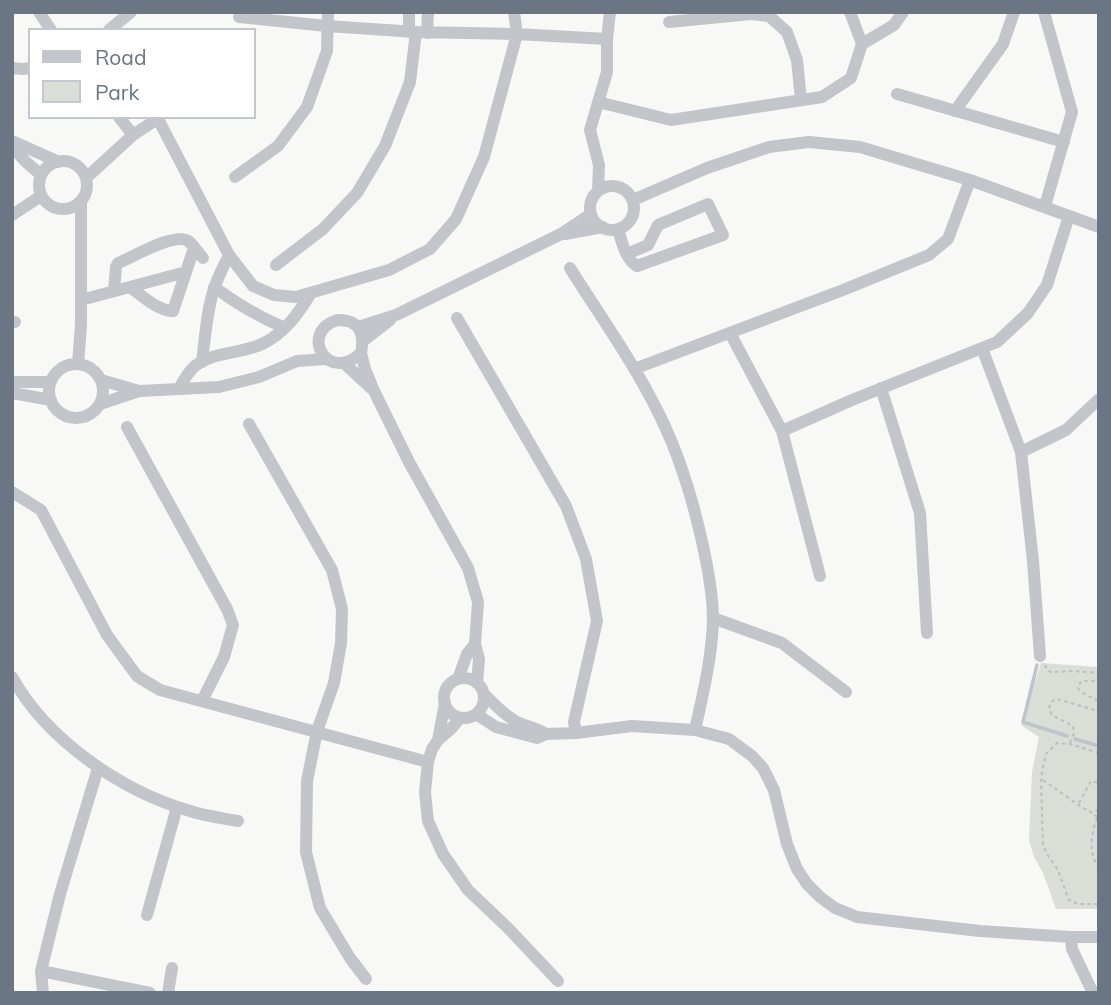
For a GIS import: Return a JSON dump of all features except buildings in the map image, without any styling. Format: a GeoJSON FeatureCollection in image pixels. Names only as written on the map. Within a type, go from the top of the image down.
{"type":"FeatureCollection","features":[{"type":"Feature","properties":{"kind":"street"},"geometry":{"type":"LineString","coordinates":[[39,12],[50,28]]}},
{"type":"Feature","properties":{"kind":"street"},"geometry":{"type":"LineString","coordinates":[[111,28],[131,12]]}},
{"type":"Feature","properties":{"kind":"street"},"geometry":{"type":"LineString","coordinates":[[235,177],[278,146],[307,107],[327,51],[328,12]]}},
{"type":"Feature","properties":{"kind":"street"},"geometry":{"type":"LineString","coordinates":[[409,12],[417,32]]}},
{"type":"Feature","properties":{"kind":"street"},"geometry":{"type":"LineString","coordinates":[[276,265],[323,229],[357,193],[386,146],[410,82],[417,32],[428,12]]}},
{"type":"Feature","properties":{"kind":"street"},"geometry":{"type":"LineString","coordinates":[[160,119],[229,255],[253,286],[274,295],[296,298],[389,271],[430,249],[456,219],[484,157],[517,34],[514,12]]}},
{"type":"Feature","properties":{"kind":"street"},"geometry":{"type":"LineString","coordinates":[[599,165],[633,200],[633,215],[630,221],[618,229],[603,227],[591,214],[591,204],[598,191],[599,165],[590,130],[607,72],[610,12]]}},
{"type":"Feature","properties":{"kind":"street"},"geometry":{"type":"LineString","coordinates":[[598,102],[671,120],[822,97],[851,78],[862,44],[850,12]]}},
{"type":"Feature","properties":{"kind":"street"},"geometry":{"type":"LineString","coordinates":[[862,44],[894,25],[903,12]]}},
{"type":"Feature","properties":{"kind":"street"},"geometry":{"type":"LineString","coordinates":[[955,111],[1003,44],[1014,12]]}},
{"type":"Feature","properties":{"kind":"street"},"geometry":{"type":"LineString","coordinates":[[1044,12],[1072,111],[1045,206]]}},
{"type":"Feature","properties":{"kind":"street"},"geometry":{"type":"LineString","coordinates":[[669,22],[751,14],[769,16],[787,32],[797,60],[801,100]]}},
{"type":"Feature","properties":{"kind":"street"},"geometry":{"type":"LineString","coordinates":[[239,20],[417,32],[607,39]]}},
{"type":"Feature","properties":{"kind":"street"},"geometry":{"type":"LineString","coordinates":[[897,94],[1064,142]]}},
{"type":"Feature","properties":{"kind":"street"},"geometry":{"type":"LineString","coordinates":[[121,119],[133,135]]}},
{"type":"Feature","properties":{"kind":"street"},"geometry":{"type":"LineString","coordinates":[[86,178],[133,135],[157,119]]}},
{"type":"Feature","properties":{"kind":"street"},"geometry":{"type":"LineString","coordinates":[[633,200],[707,167],[769,146],[810,142],[860,147],[971,180],[1099,227]]}},
{"type":"Feature","properties":{"kind":"street"},"geometry":{"type":"LineString","coordinates":[[12,143],[59,162],[75,165],[82,170],[86,178],[87,186],[81,202],[78,364]]}},
{"type":"Feature","properties":{"kind":"street"},"geometry":{"type":"LineString","coordinates":[[12,143],[25,161],[41,174]]}},
{"type":"Feature","properties":{"kind":"street"},"geometry":{"type":"LineString","coordinates":[[75,165],[111,156]]}},
{"type":"Feature","properties":{"kind":"street"},"geometry":{"type":"LineString","coordinates":[[59,162],[46,168],[41,174],[41,197],[55,209],[68,209],[81,202]]}},
{"type":"Feature","properties":{"kind":"street"},"geometry":{"type":"LineString","coordinates":[[634,369],[929,255],[948,239],[971,180]]}},
{"type":"Feature","properties":{"kind":"street"},"geometry":{"type":"LineString","coordinates":[[598,191],[617,186]]}},
{"type":"Feature","properties":{"kind":"street"},"geometry":{"type":"LineString","coordinates":[[12,215],[41,197]]}},
{"type":"Feature","properties":{"kind":"street"},"geometry":{"type":"LineString","coordinates":[[618,229],[627,254],[633,264],[640,266],[723,236],[708,204],[658,225],[648,245],[627,254]]}},
{"type":"Feature","properties":{"kind":"street"},"geometry":{"type":"LineString","coordinates":[[68,209],[81,237]]}},
{"type":"Feature","properties":{"kind":"street"},"geometry":{"type":"LineString","coordinates":[[358,327],[396,315],[561,234],[591,214]]}},
{"type":"Feature","properties":{"kind":"street"},"geometry":{"type":"LineString","coordinates":[[782,431],[997,342],[1028,313],[1047,285],[1069,216]]}},
{"type":"Feature","properties":{"kind":"street"},"geometry":{"type":"LineString","coordinates":[[561,234],[603,227]]}},
{"type":"Feature","properties":{"kind":"street"},"geometry":{"type":"LineString","coordinates":[[114,292],[118,263],[178,238],[188,241],[198,253],[186,272],[173,312],[166,311],[130,287]]}},
{"type":"Feature","properties":{"kind":"street"},"geometry":{"type":"LineString","coordinates":[[202,362],[214,287],[229,255]]}},
{"type":"Feature","properties":{"kind":"street"},"geometry":{"type":"LineString","coordinates":[[570,268],[660,415],[696,514],[707,565],[713,618],[707,679],[695,730]]}},
{"type":"Feature","properties":{"kind":"street"},"geometry":{"type":"LineString","coordinates":[[81,300],[186,272]]}},
{"type":"Feature","properties":{"kind":"street"},"geometry":{"type":"LineString","coordinates":[[214,287],[251,312],[285,328]]}},
{"type":"Feature","properties":{"kind":"street"},"geometry":{"type":"LineString","coordinates":[[179,389],[195,366],[212,357],[264,343],[285,328],[299,314],[311,293]]}},
{"type":"Feature","properties":{"kind":"street"},"geometry":{"type":"LineString","coordinates":[[100,404],[139,391],[219,387],[258,377],[297,361],[352,361],[362,347],[396,315]]}},
{"type":"Feature","properties":{"kind":"street"},"geometry":{"type":"LineString","coordinates":[[457,318],[566,506],[586,559],[597,621],[574,722],[576,733]]}},
{"type":"Feature","properties":{"kind":"street"},"geometry":{"type":"LineString","coordinates":[[297,361],[319,339],[325,326],[331,322],[345,320],[358,327],[362,334],[365,369],[374,391],[468,568],[478,602],[475,644],[479,659],[480,689],[484,702],[476,715],[468,718],[460,718],[448,710],[444,696],[447,689],[458,679],[468,679],[480,689],[506,716],[546,734]]}},
{"type":"Feature","properties":{"kind":"street"},"geometry":{"type":"LineString","coordinates":[[730,333],[782,431],[820,576]]}},
{"type":"Feature","properties":{"kind":"street"},"geometry":{"type":"LineString","coordinates":[[319,339],[319,346],[326,359]]}},
{"type":"Feature","properties":{"kind":"street"},"geometry":{"type":"LineString","coordinates":[[982,348],[1021,452],[1040,656]]}},
{"type":"Feature","properties":{"kind":"street"},"geometry":{"type":"LineString","coordinates":[[344,363],[374,391]]}},
{"type":"Feature","properties":{"kind":"street"},"geometry":{"type":"LineString","coordinates":[[78,364],[92,369],[101,380],[103,396],[95,411],[87,416],[69,418],[55,408],[49,391],[58,370],[78,364]]}},
{"type":"Feature","properties":{"kind":"street"},"geometry":{"type":"LineString","coordinates":[[101,380],[139,391]]}},
{"type":"Feature","properties":{"kind":"street"},"geometry":{"type":"LineString","coordinates":[[12,382],[51,382]]}},
{"type":"Feature","properties":{"kind":"street"},"geometry":{"type":"LineString","coordinates":[[881,388],[920,513],[927,633]]}},
{"type":"Feature","properties":{"kind":"street"},"geometry":{"type":"LineString","coordinates":[[12,393],[51,400]]}},
{"type":"Feature","properties":{"kind":"street"},"geometry":{"type":"LineString","coordinates":[[1021,452],[1066,430],[1099,399]]}},
{"type":"Feature","properties":{"kind":"street"},"geometry":{"type":"LineString","coordinates":[[249,425],[332,570],[342,609],[341,643],[334,683],[317,731],[307,780],[306,852],[320,908],[366,979]]}},
{"type":"Feature","properties":{"kind":"street"},"geometry":{"type":"LineString","coordinates":[[127,427],[227,609],[233,625],[224,657],[202,701]]}},
{"type":"Feature","properties":{"kind":"street"},"geometry":{"type":"LineString","coordinates":[[12,492],[41,510],[107,635],[137,676],[160,690],[428,762]]}},
{"type":"Feature","properties":{"kind":"street"},"geometry":{"type":"LineString","coordinates":[[713,618],[782,643],[846,692]]}},
{"type":"Feature","properties":{"kind":"street"},"geometry":{"type":"LineString","coordinates":[[458,679],[467,654],[475,644]]}},
{"type":"Feature","properties":{"kind":"street"},"geometry":{"type":"LineString","coordinates":[[12,677],[40,716],[70,747],[98,768],[146,796],[191,812],[238,821]]}},
{"type":"Feature","properties":{"kind":"street"},"geometry":{"type":"LineString","coordinates":[[438,740],[445,703]]}},
{"type":"Feature","properties":{"kind":"street"},"geometry":{"type":"LineString","coordinates":[[476,715],[496,727],[537,738],[546,734],[632,726],[695,730],[729,739],[763,768],[774,790],[787,844],[797,869],[807,884],[835,908],[857,917],[980,932],[1099,937]]}},
{"type":"Feature","properties":{"kind":"street"},"geometry":{"type":"LineString","coordinates":[[460,718],[432,749],[425,792],[428,821],[443,854],[468,890],[558,981]]}},
{"type":"Feature","properties":{"kind":"street"},"geometry":{"type":"LineString","coordinates":[[43,993],[41,971],[60,894],[98,768]]}},
{"type":"Feature","properties":{"kind":"street"},"geometry":{"type":"LineString","coordinates":[[148,915],[177,807]]}},
{"type":"Feature","properties":{"kind":"street"},"geometry":{"type":"LineString","coordinates":[[1071,937],[1072,949],[1093,993]]}},
{"type":"Feature","properties":{"kind":"street"},"geometry":{"type":"LineString","coordinates":[[168,993],[172,968]]}},
{"type":"Feature","properties":{"kind":"street"},"geometry":{"type":"LineString","coordinates":[[41,971],[150,993]]}},
{"type":"Feature","properties":{"kind":"path"},"geometry":{"type":"LineString","coordinates":[[1040,656],[1046,670],[1050,672],[1099,673]]}},
{"type":"Feature","properties":{"kind":"path"},"geometry":{"type":"LineString","coordinates":[[1070,744],[1074,733],[1073,726],[1050,713],[1052,701],[1057,699],[1098,710],[1099,703],[1096,699],[1078,688],[1082,681],[1099,681]]}},
{"type":"Feature","properties":{"kind":"path"},"geometry":{"type":"LineString","coordinates":[[1099,753],[1057,743],[1045,758],[1041,779],[1045,850],[1058,870],[1069,900],[1078,904],[1099,904]]}},
{"type":"Feature","properties":{"kind":"path"},"geometry":{"type":"LineString","coordinates":[[1041,779],[1098,818],[1091,850],[1099,868]]}},
{"type":"Feature","properties":{"kind":"path"},"geometry":{"type":"LineString","coordinates":[[1078,804],[1091,781],[1099,783]]}},
{"type":"Feature","properties":{"kind":"path"},"geometry":{"type":"LineString","coordinates":[[1095,814],[1099,810]]}},
{"type":"Feature","properties":{"kind":"green space"},"geometry":{"type":"Polygon","coordinates":[[[1041,663],[1099,667],[1099,909],[1056,909],[1029,840],[1032,772],[1039,737],[1021,725],[1041,663]]]}},
{"type":"Feature","properties":{"kind":"waterway"},"geometry":{"type":"LineString","coordinates":[[1037,665],[1023,722],[1067,736]]}},
{"type":"Feature","properties":{"kind":"waterway"},"geometry":{"type":"LineString","coordinates":[[1075,739],[1099,746]]}}]}
